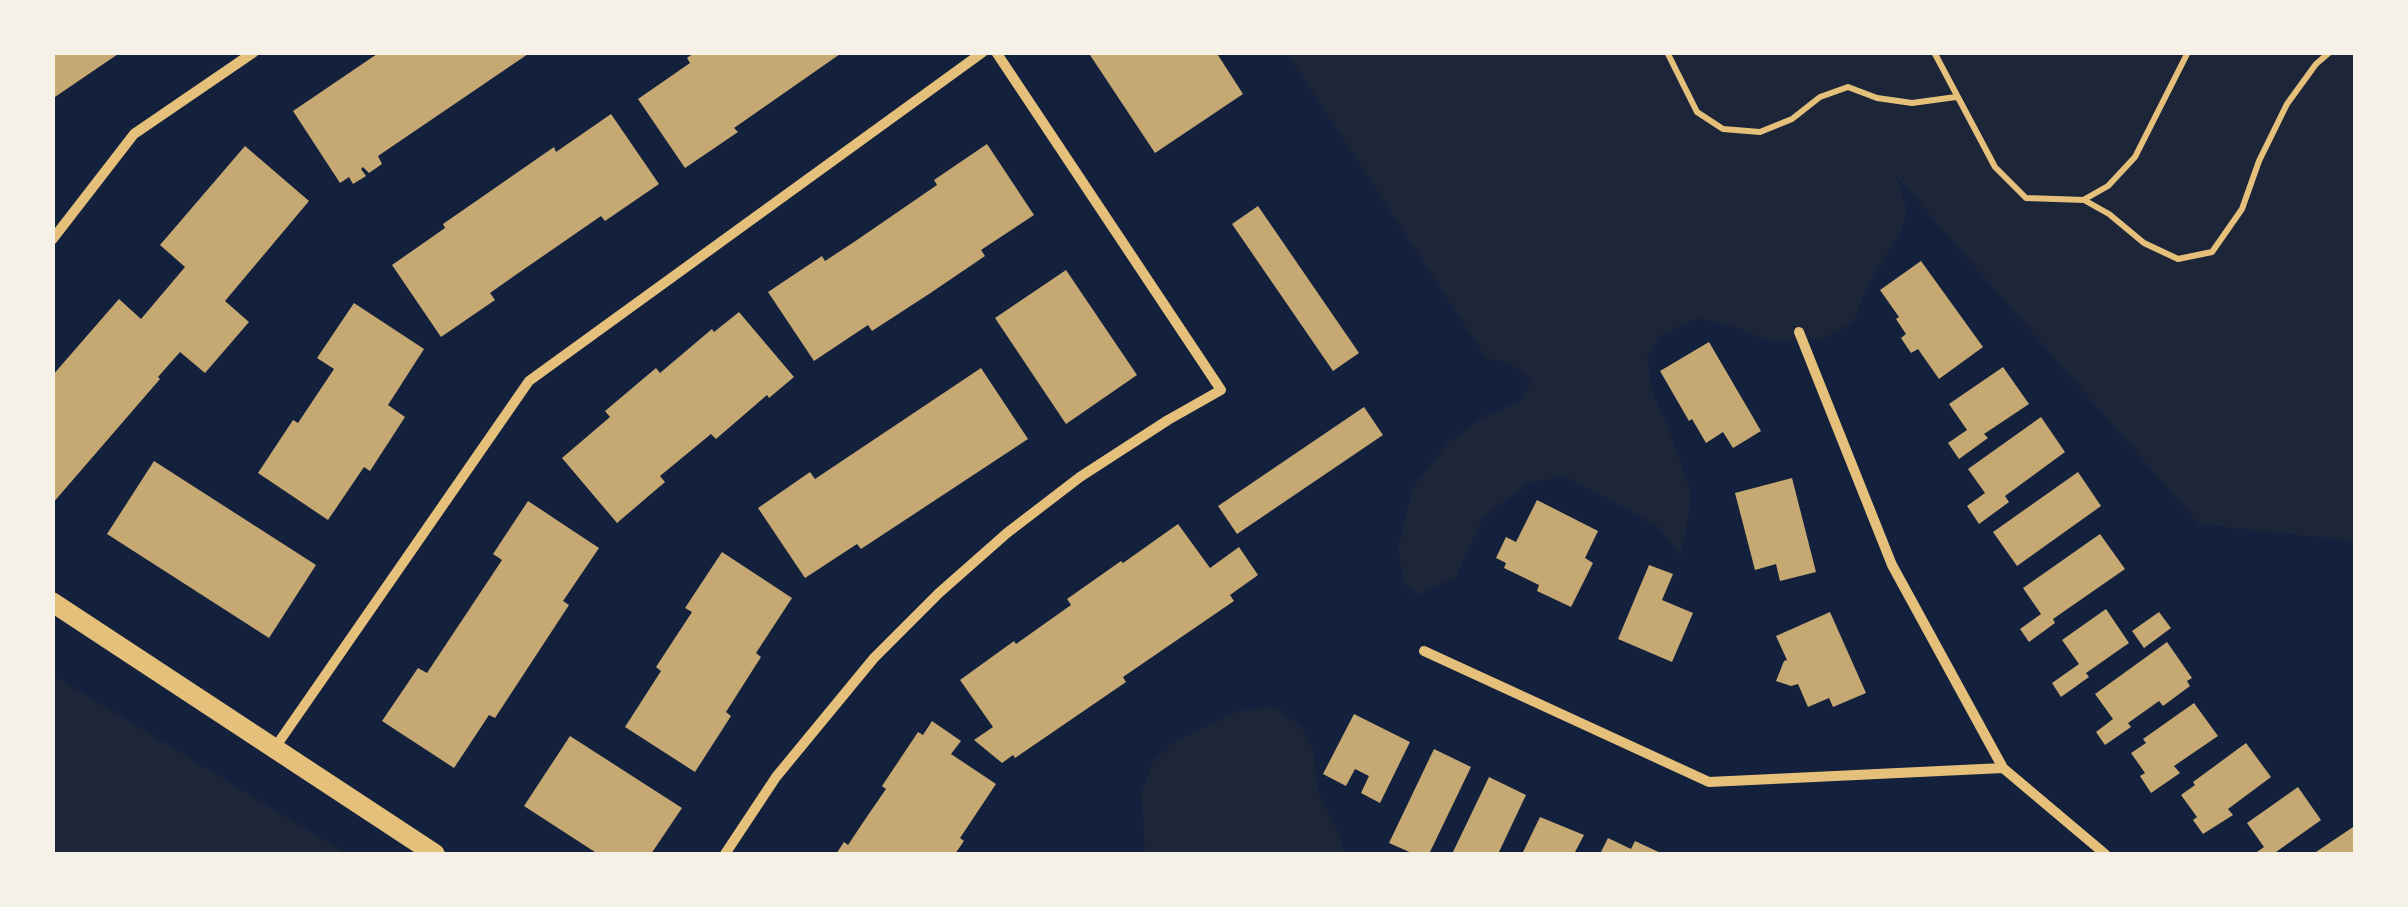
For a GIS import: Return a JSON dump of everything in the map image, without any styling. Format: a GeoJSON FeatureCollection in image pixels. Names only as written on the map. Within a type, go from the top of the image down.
{"type":"FeatureCollection","features":[{"type":"Feature","properties":{"kind":"main road"},"geometry":{"type":"LineString","coordinates":[[52,602],[435,854]]}},
{"type":"Feature","properties":{"kind":"street"},"geometry":{"type":"LineString","coordinates":[[52,240],[134,134],[254,52]]}},
{"type":"Feature","properties":{"kind":"street"},"geometry":{"type":"LineString","coordinates":[[274,749],[529,381],[983,52]]}},
{"type":"Feature","properties":{"kind":"street"},"geometry":{"type":"LineString","coordinates":[[725,854],[776,777],[874,658],[939,593],[1007,532],[1080,477],[1222,390],[996,52]]}},
{"type":"Feature","properties":{"kind":"street"},"geometry":{"type":"LineString","coordinates":[[1799,332],[1892,566],[2002,768],[2105,854]]}},
{"type":"Feature","properties":{"kind":"street"},"geometry":{"type":"LineString","coordinates":[[1424,651],[1709,782],[2002,768]]}},
{"type":"Feature","properties":{"kind":"path"},"geometry":{"type":"LineString","coordinates":[[1667,52],[1697,112],[1723,130],[1760,132],[1792,119],[1820,97],[1848,87],[1877,98],[1912,102],[1956,97]]}},
{"type":"Feature","properties":{"kind":"path"},"geometry":{"type":"LineString","coordinates":[[1934,52],[1995,167],[2026,198],[2084,200],[2109,214],[2144,244],[2178,259],[2212,252],[2242,209],[2259,161],[2287,104],[2316,64],[2330,52]]}},
{"type":"Feature","properties":{"kind":"path"},"geometry":{"type":"LineString","coordinates":[[2084,200],[2108,186],[2134,157],[2188,52]]}},
{"type":"Feature","properties":{"kind":"shaded area"},"geometry":{"type":"Polygon","coordinates":[[[1287,53],[2355,53],[2355,541],[2199,524],[1896,176],[1907,209],[1901,232],[1869,283],[1853,322],[1822,339],[1774,342],[1697,318],[1660,336],[1647,357],[1652,391],[1691,494],[1680,554],[1656,525],[1564,476],[1528,483],[1483,518],[1456,577],[1418,595],[1404,582],[1398,549],[1413,487],[1447,444],[1482,418],[1520,401],[1532,382],[1508,362],[1487,359],[1287,53]]]}},
{"type":"Feature","properties":{"kind":"shaded area"},"geometry":{"type":"Polygon","coordinates":[[[53,675],[347,854],[53,854],[53,675]]]}},
{"type":"Feature","properties":{"kind":"shaded area"},"geometry":{"type":"Polygon","coordinates":[[[1275,707],[1301,727],[1314,753],[1318,792],[1345,854],[1139,854],[1145,848],[1141,792],[1155,758],[1178,740],[1238,711],[1275,707]]]}},
{"type":"Feature","properties":{"kind":"building"},"geometry":{"type":"Polygon","coordinates":[[[52,52],[121,52],[52,99],[52,52]]]}},
{"type":"Feature","properties":{"kind":"building"},"geometry":{"type":"Polygon","coordinates":[[[380,52],[531,52],[378,156],[382,164],[369,173],[363,167],[366,176],[353,184],[349,177],[340,183],[293,111],[380,52]]]}},
{"type":"Feature","properties":{"kind":"building"},"geometry":{"type":"Polygon","coordinates":[[[695,52],[843,52],[734,128],[738,132],[685,168],[638,99],[690,63],[687,58],[695,52]]]}},
{"type":"Feature","properties":{"kind":"building"},"geometry":{"type":"Polygon","coordinates":[[[1088,52],[1216,52],[1243,94],[1155,153],[1088,52]]]}},
{"type":"Feature","properties":{"kind":"building"},"geometry":{"type":"Polygon","coordinates":[[[611,114],[659,184],[605,221],[601,216],[517,274],[490,293],[495,300],[441,337],[392,265],[445,228],[443,224],[554,147],[556,152],[611,114]]]}},
{"type":"Feature","properties":{"kind":"building"},"geometry":{"type":"Polygon","coordinates":[[[987,144],[1034,215],[981,250],[985,256],[929,294],[872,331],[868,325],[814,361],[768,292],[822,256],[825,261],[854,242],[937,185],[934,180],[987,144]]]}},
{"type":"Feature","properties":{"kind":"building"},"geometry":{"type":"Polygon","coordinates":[[[245,146],[309,201],[225,301],[249,322],[205,373],[180,352],[52,504],[52,376],[119,299],[141,319],[185,267],[160,245],[245,146]]]}},
{"type":"Feature","properties":{"kind":"building"},"geometry":{"type":"Polygon","coordinates":[[[1258,206],[1359,353],[1333,371],[1232,224],[1258,206]]]}},
{"type":"Feature","properties":{"kind":"building"},"geometry":{"type":"Polygon","coordinates":[[[1921,261],[1983,347],[1939,379],[1918,349],[1911,353],[1901,338],[1906,334],[1896,319],[1899,317],[1880,290],[1921,261]]]}},
{"type":"Feature","properties":{"kind":"building"},"geometry":{"type":"Polygon","coordinates":[[[1066,270],[1137,375],[1066,424],[995,318],[1066,270]]]}},
{"type":"Feature","properties":{"kind":"building"},"geometry":{"type":"Polygon","coordinates":[[[354,303],[424,349],[388,405],[405,417],[370,471],[364,467],[328,520],[258,473],[293,420],[298,423],[334,369],[317,358],[354,303]]]}},
{"type":"Feature","properties":{"kind":"building"},"geometry":{"type":"Polygon","coordinates":[[[739,312],[794,377],[716,439],[711,434],[660,476],[665,482],[617,523],[562,458],[610,417],[605,411],[656,368],[660,373],[712,329],[714,332],[739,312]]]}},
{"type":"Feature","properties":{"kind":"building"},"geometry":{"type":"Polygon","coordinates":[[[1709,342],[1761,431],[1733,448],[1723,432],[1706,443],[1660,371],[1709,342]]]}},
{"type":"Feature","properties":{"kind":"building"},"geometry":{"type":"Polygon","coordinates":[[[2003,367],[2029,404],[1984,434],[1988,438],[1959,459],[1948,443],[1967,430],[1949,404],[2003,367]]]}},
{"type":"Feature","properties":{"kind":"building"},"geometry":{"type":"Polygon","coordinates":[[[981,368],[1028,439],[861,549],[857,544],[805,578],[758,508],[810,472],[815,479],[981,368]]]}},
{"type":"Feature","properties":{"kind":"building"},"geometry":{"type":"Polygon","coordinates":[[[1364,407],[1383,435],[1237,534],[1218,506],[1364,407]]]}},
{"type":"Feature","properties":{"kind":"building"},"geometry":{"type":"Polygon","coordinates":[[[2041,417],[2065,452],[2005,496],[2009,502],[1979,524],[1967,506],[1985,493],[1968,469],[2041,417]]]}},
{"type":"Feature","properties":{"kind":"building"},"geometry":{"type":"Polygon","coordinates":[[[154,461],[316,565],[269,638],[107,534],[154,461]]]}},
{"type":"Feature","properties":{"kind":"building"},"geometry":{"type":"Polygon","coordinates":[[[2078,472],[2101,506],[2017,566],[1993,532],[2078,472]]]}},
{"type":"Feature","properties":{"kind":"building"},"geometry":{"type":"Polygon","coordinates":[[[1792,478],[1816,572],[1780,581],[1776,564],[1755,570],[1735,493],[1792,478]]]}},
{"type":"Feature","properties":{"kind":"building"},"geometry":{"type":"Polygon","coordinates":[[[1537,500],[1598,531],[1585,558],[1593,563],[1571,607],[1537,591],[1539,585],[1504,568],[1506,563],[1496,558],[1506,537],[1516,542],[1537,500]]]}},
{"type":"Feature","properties":{"kind":"building"},"geometry":{"type":"Polygon","coordinates":[[[528,501],[599,548],[563,601],[569,605],[495,718],[489,715],[454,768],[382,721],[418,668],[427,673],[502,560],[493,554],[528,501]]]}},
{"type":"Feature","properties":{"kind":"building"},"geometry":{"type":"Polygon","coordinates":[[[1178,524],[1210,568],[1239,547],[1258,575],[1230,595],[1234,601],[1015,758],[1013,755],[1002,763],[974,740],[993,727],[960,680],[1071,605],[1067,599],[1178,524]]]}},
{"type":"Feature","properties":{"kind":"building"},"geometry":{"type":"Polygon","coordinates":[[[2100,534],[2125,569],[2053,619],[2055,623],[2029,642],[2020,629],[2041,614],[2023,588],[2100,534]]]}},
{"type":"Feature","properties":{"kind":"building"},"geometry":{"type":"Polygon","coordinates":[[[722,552],[792,598],[756,653],[761,657],[726,712],[731,716],[695,772],[625,727],[661,671],[656,667],[692,612],[685,608],[722,552]]]}},
{"type":"Feature","properties":{"kind":"building"},"geometry":{"type":"Polygon","coordinates":[[[1649,565],[1673,574],[1662,600],[1693,613],[1672,662],[1618,639],[1649,565]]]}},
{"type":"Feature","properties":{"kind":"building"},"geometry":{"type":"Polygon","coordinates":[[[2106,609],[2129,643],[2086,673],[2089,677],[2061,697],[2052,683],[2079,664],[2062,640],[2106,609]]]}},
{"type":"Feature","properties":{"kind":"building"},"geometry":{"type":"Polygon","coordinates":[[[1830,612],[1866,693],[1833,707],[1829,698],[1808,707],[1798,684],[1776,681],[1787,660],[1776,636],[1830,612]]]}},
{"type":"Feature","properties":{"kind":"building"},"geometry":{"type":"Polygon","coordinates":[[[2159,612],[2171,628],[2144,648],[2132,631],[2159,612]]]}},
{"type":"Feature","properties":{"kind":"building"},"geometry":{"type":"Polygon","coordinates":[[[2167,642],[2192,678],[2187,681],[2190,686],[2163,706],[2159,701],[2105,745],[2096,732],[2113,719],[2095,694],[2167,642]]]}},
{"type":"Feature","properties":{"kind":"building"},"geometry":{"type":"Polygon","coordinates":[[[2194,703],[2218,736],[2174,766],[2180,773],[2151,793],[2140,776],[2145,773],[2131,753],[2146,743],[2143,739],[2194,703]]]}},
{"type":"Feature","properties":{"kind":"building"},"geometry":{"type":"Polygon","coordinates":[[[1354,714],[1410,742],[1380,803],[1361,793],[1369,776],[1355,769],[1346,786],[1323,774],[1354,714]]]}},
{"type":"Feature","properties":{"kind":"building"},"geometry":{"type":"Polygon","coordinates":[[[932,721],[961,741],[951,754],[996,784],[960,838],[964,841],[955,854],[836,854],[844,842],[848,845],[886,789],[882,786],[918,732],[923,735],[932,721]]]}},
{"type":"Feature","properties":{"kind":"building"},"geometry":{"type":"Polygon","coordinates":[[[570,736],[682,808],[651,854],[598,854],[524,806],[570,736]]]}},
{"type":"Feature","properties":{"kind":"building"},"geometry":{"type":"Polygon","coordinates":[[[2246,743],[2271,777],[2228,809],[2233,815],[2203,834],[2193,820],[2197,817],[2181,795],[2246,743]]]}},
{"type":"Feature","properties":{"kind":"building"},"geometry":{"type":"Polygon","coordinates":[[[1434,749],[1471,767],[1429,854],[1414,854],[1389,843],[1434,749]]]}},
{"type":"Feature","properties":{"kind":"building"},"geometry":{"type":"Polygon","coordinates":[[[1489,777],[1526,795],[1498,854],[1452,854],[1489,777]]]}},
{"type":"Feature","properties":{"kind":"building"},"geometry":{"type":"Polygon","coordinates":[[[2298,787],[2321,820],[2278,854],[2254,854],[2264,847],[2247,823],[2298,787]]]}},
{"type":"Feature","properties":{"kind":"building"},"geometry":{"type":"Polygon","coordinates":[[[1540,817],[1584,835],[1574,854],[1522,854],[1540,817]]]}},
{"type":"Feature","properties":{"kind":"building"},"geometry":{"type":"Polygon","coordinates":[[[2356,825],[2356,854],[2313,854],[2356,825]]]}},
{"type":"Feature","properties":{"kind":"building"},"geometry":{"type":"Polygon","coordinates":[[[1608,838],[1631,849],[1635,841],[1663,854],[1600,854],[1608,838]]]}}]}
